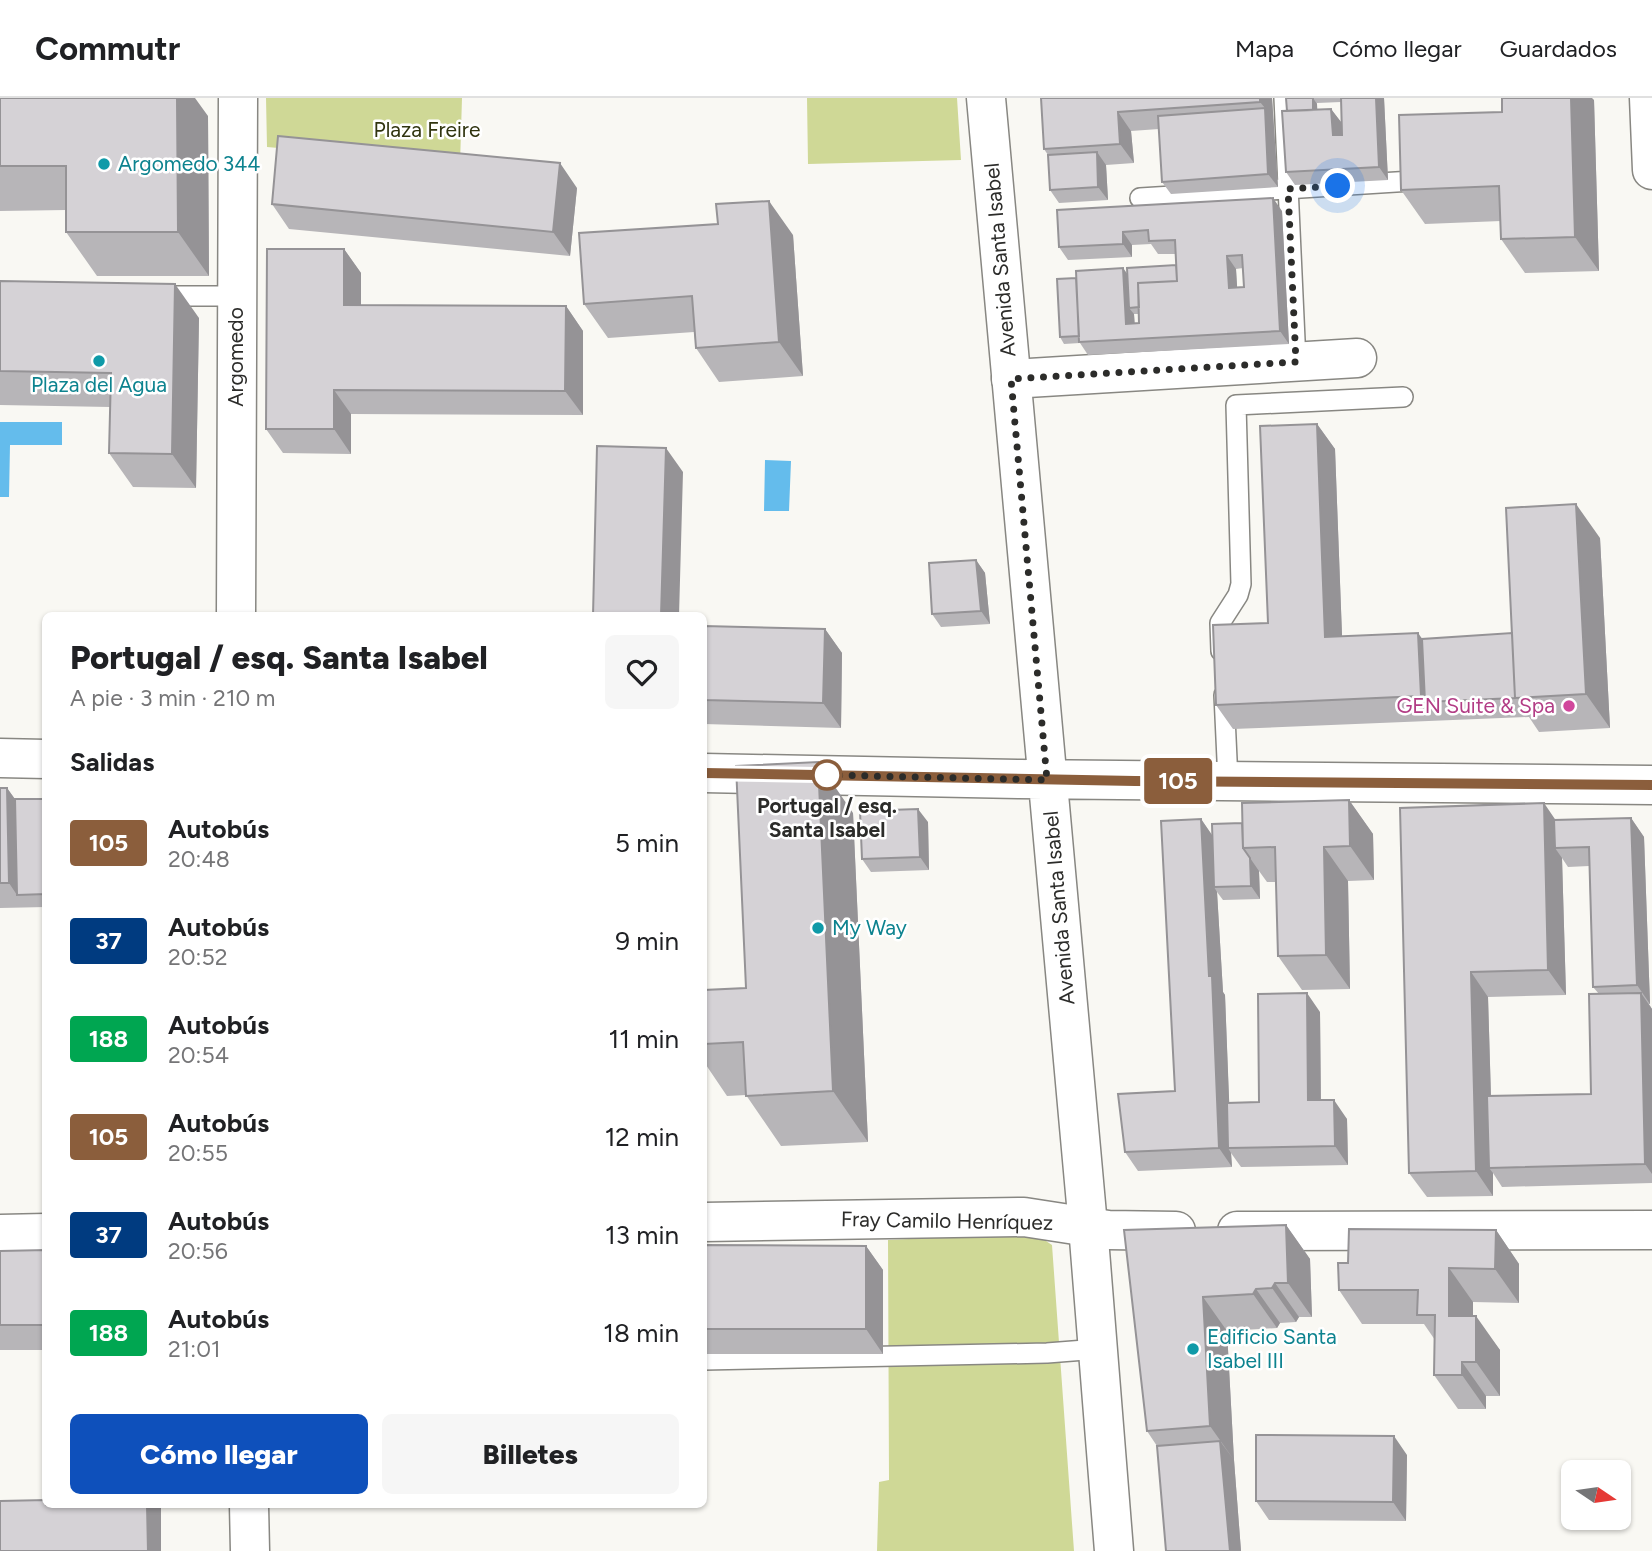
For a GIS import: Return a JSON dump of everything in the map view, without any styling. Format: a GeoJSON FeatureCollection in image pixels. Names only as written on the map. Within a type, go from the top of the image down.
{"type":"FeatureCollection","features":[{"type":"Feature","properties":{"kind":"main road","name":"Argomedo"},"geometry":{"type":"LineString","coordinates":[[236,612],[238,98]]}},
{"type":"Feature","properties":{"kind":"main road","name":"Avenida Santa Isabel"},"geometry":{"type":"LineString","coordinates":[[986,98],[1115,1551]]}},
{"type":"Feature","properties":{"kind":"main road"},"geometry":{"type":"LineString","coordinates":[[1649,98],[1652,170]]}},
{"type":"Feature","properties":{"kind":"main road"},"geometry":{"type":"LineString","coordinates":[[1011,379],[1357,358]]}},
{"type":"Feature","properties":{"kind":"main road"},"geometry":{"type":"LineString","coordinates":[[0,758],[42,759]]}},
{"type":"Feature","properties":{"kind":"main road"},"geometry":{"type":"LineString","coordinates":[[707,773],[1047,780],[1652,785]]}},
{"type":"Feature","properties":{"kind":"main road","name":"Fray Camilo Henríquez"},"geometry":{"type":"LineString","coordinates":[[707,1222],[1024,1217],[1139,1231],[1652,1230]]}},
{"type":"Feature","properties":{"kind":"main road"},"geometry":{"type":"LineString","coordinates":[[0,1234],[42,1233]]}},
{"type":"Feature","properties":{"kind":"main road"},"geometry":{"type":"LineString","coordinates":[[249,1508],[250,1551]]}},
{"type":"Feature","properties":{"kind":"lane"},"geometry":{"type":"LineString","coordinates":[[1284,98],[1296,362]]}},
{"type":"Feature","properties":{"kind":"lane"},"geometry":{"type":"LineString","coordinates":[[1140,198],[1412,181]]}},
{"type":"Feature","properties":{"kind":"lane"},"geometry":{"type":"LineString","coordinates":[[144,295],[236,296]]}},
{"type":"Feature","properties":{"kind":"lane"},"geometry":{"type":"LineString","coordinates":[[1228,781],[1220,623],[1238,595],[1241,584],[1236,405],[1403,397]]}},
{"type":"Feature","properties":{"kind":"lane"},"geometry":{"type":"LineString","coordinates":[[707,1360],[1047,1353],[1098,1349]]}},
{"type":"Feature","properties":{"kind":"green space","name":"Plaza Freire"},"geometry":{"type":"Polygon","coordinates":[[[266,98],[462,98],[460,164],[267,147],[266,98]]]}},
{"type":"Feature","properties":{"kind":"green space"},"geometry":{"type":"Polygon","coordinates":[[[807,98],[957,98],[961,160],[808,164],[807,98]]]}},
{"type":"Feature","properties":{"kind":"green space"},"geometry":{"type":"Polygon","coordinates":[[[1034,1233],[1052,1245],[1074,1551],[877,1551],[879,1482],[889,1480],[888,1240],[1034,1233]]]}},
{"type":"Feature","properties":{"kind":"water"},"geometry":{"type":"Polygon","coordinates":[[[0,422],[62,422],[62,445],[10,445],[9,497],[0,497],[0,422]]]}},
{"type":"Feature","properties":{"kind":"water"},"geometry":{"type":"Polygon","coordinates":[[[765,460],[791,461],[789,511],[764,511],[765,460]]]}},
{"type":"Feature","properties":{"kind":"building"},"geometry":{"type":"Polygon","coordinates":[[[0,98],[177,98],[178,232],[66,232],[66,166],[0,166],[0,98]]]}},
{"type":"Feature","properties":{"kind":"building"},"geometry":{"type":"Polygon","coordinates":[[[1041,98],[1260,98],[1260,102],[1118,112],[1120,144],[1044,149],[1041,98]]]}},
{"type":"Feature","properties":{"kind":"building"},"geometry":{"type":"Polygon","coordinates":[[[1286,98],[1313,98],[1313,110],[1287,111],[1286,98]]]}},
{"type":"Feature","properties":{"kind":"building"},"geometry":{"type":"Polygon","coordinates":[[[1341,98],[1376,98],[1379,167],[1286,172],[1282,111],[1331,109],[1333,135],[1342,135],[1341,98]]]}},
{"type":"Feature","properties":{"kind":"building"},"geometry":{"type":"Polygon","coordinates":[[[1502,98],[1571,98],[1575,237],[1501,239],[1499,186],[1401,190],[1399,115],[1502,112],[1502,98]]]}},
{"type":"Feature","properties":{"kind":"building"},"geometry":{"type":"Polygon","coordinates":[[[1265,108],[1268,174],[1162,182],[1158,116],[1265,108]]]}},
{"type":"Feature","properties":{"kind":"building"},"geometry":{"type":"Polygon","coordinates":[[[278,136],[560,163],[553,232],[272,204],[278,136]]]}},
{"type":"Feature","properties":{"kind":"building"},"geometry":{"type":"Polygon","coordinates":[[[1097,152],[1098,187],[1050,190],[1048,155],[1097,152]]]}},
{"type":"Feature","properties":{"kind":"building"},"geometry":{"type":"Polygon","coordinates":[[[1273,198],[1280,331],[1079,342],[1076,271],[1123,268],[1126,324],[1139,323],[1138,283],[1177,281],[1175,240],[1149,241],[1148,230],[1123,232],[1123,244],[1059,247],[1057,210],[1273,198]],[[1242,255],[1227,256],[1229,288],[1244,287],[1242,255]]]}},
{"type":"Feature","properties":{"kind":"building"},"geometry":{"type":"Polygon","coordinates":[[[769,201],[779,342],[696,348],[692,296],[584,304],[579,233],[718,224],[716,204],[769,201]]]}},
{"type":"Feature","properties":{"kind":"building"},"geometry":{"type":"Polygon","coordinates":[[[267,249],[344,249],[344,305],[566,306],[565,391],[334,390],[334,429],[266,429],[267,249]]]}},
{"type":"Feature","properties":{"kind":"building"},"geometry":{"type":"Polygon","coordinates":[[[1176,265],[1177,281],[1138,283],[1139,307],[1129,308],[1127,268],[1176,265]]]}},
{"type":"Feature","properties":{"kind":"building"},"geometry":{"type":"Polygon","coordinates":[[[1076,278],[1079,336],[1060,337],[1057,279],[1076,278]]]}},
{"type":"Feature","properties":{"kind":"building"},"geometry":{"type":"Polygon","coordinates":[[[0,281],[175,284],[172,454],[109,453],[111,373],[0,371],[0,281]]]}},
{"type":"Feature","properties":{"kind":"building"},"geometry":{"type":"Polygon","coordinates":[[[1317,424],[1325,637],[1418,633],[1421,696],[1216,705],[1213,625],[1268,623],[1260,426],[1317,424]]]}},
{"type":"Feature","properties":{"kind":"building"},"geometry":{"type":"Polygon","coordinates":[[[597,446],[666,448],[661,612],[593,612],[597,446]]]}},
{"type":"Feature","properties":{"kind":"building"},"geometry":{"type":"Polygon","coordinates":[[[1576,504],[1586,694],[1515,698],[1506,508],[1576,504]]]}},
{"type":"Feature","properties":{"kind":"building"},"geometry":{"type":"Polygon","coordinates":[[[976,560],[981,611],[932,614],[929,563],[976,560]]]}},
{"type":"Feature","properties":{"kind":"building"},"geometry":{"type":"Polygon","coordinates":[[[707,626],[825,629],[823,703],[707,700],[707,626]]]}},
{"type":"Feature","properties":{"kind":"building"},"geometry":{"type":"Polygon","coordinates":[[[1512,633],[1515,698],[1425,702],[1422,639],[1512,633]]]}},
{"type":"Feature","properties":{"kind":"building"},"geometry":{"type":"Polygon","coordinates":[[[818,762],[833,1091],[746,1096],[743,1042],[707,1044],[707,990],[746,988],[736,766],[818,762]]]}},
{"type":"Feature","properties":{"kind":"building"},"geometry":{"type":"Polygon","coordinates":[[[0,788],[7,788],[9,883],[0,883],[0,788]]]}},
{"type":"Feature","properties":{"kind":"building"},"geometry":{"type":"Polygon","coordinates":[[[15,799],[42,799],[42,894],[17,895],[15,799]]]}},
{"type":"Feature","properties":{"kind":"building"},"geometry":{"type":"Polygon","coordinates":[[[1349,800],[1350,846],[1324,847],[1326,955],[1278,956],[1275,847],[1243,848],[1242,803],[1349,800]]]}},
{"type":"Feature","properties":{"kind":"building"},"geometry":{"type":"Polygon","coordinates":[[[1544,803],[1548,970],[1471,972],[1476,1171],[1409,1173],[1400,808],[1544,803]]]}},
{"type":"Feature","properties":{"kind":"building"},"geometry":{"type":"Polygon","coordinates":[[[918,809],[920,857],[862,859],[860,811],[918,809]]]}},
{"type":"Feature","properties":{"kind":"building"},"geometry":{"type":"Polygon","coordinates":[[[1631,818],[1637,985],[1593,987],[1589,847],[1555,848],[1554,820],[1631,818]]]}},
{"type":"Feature","properties":{"kind":"building"},"geometry":{"type":"Polygon","coordinates":[[[1201,819],[1209,976],[1212,976],[1219,1148],[1125,1152],[1118,1094],[1175,1091],[1161,821],[1201,819]]]}},
{"type":"Feature","properties":{"kind":"building"},"geometry":{"type":"Polygon","coordinates":[[[1242,823],[1243,848],[1250,858],[1251,886],[1214,887],[1212,824],[1242,823]]]}},
{"type":"Feature","properties":{"kind":"building"},"geometry":{"type":"Polygon","coordinates":[[[1307,993],[1308,1100],[1334,1100],[1335,1146],[1228,1148],[1227,1103],[1259,1102],[1258,994],[1307,993]]]}},
{"type":"Feature","properties":{"kind":"building"},"geometry":{"type":"Polygon","coordinates":[[[1641,993],[1645,1164],[1489,1168],[1487,1096],[1591,1094],[1589,994],[1641,993]]]}},
{"type":"Feature","properties":{"kind":"building"},"geometry":{"type":"Polygon","coordinates":[[[1286,1225],[1288,1283],[1275,1283],[1272,1288],[1256,1289],[1253,1294],[1203,1297],[1210,1426],[1147,1431],[1124,1230],[1286,1225]]]}},
{"type":"Feature","properties":{"kind":"building"},"geometry":{"type":"Polygon","coordinates":[[[1349,1229],[1496,1230],[1495,1269],[1449,1268],[1449,1316],[1476,1316],[1476,1362],[1462,1362],[1462,1375],[1434,1375],[1435,1315],[1417,1315],[1418,1290],[1339,1290],[1338,1263],[1348,1263],[1349,1229]]]}},
{"type":"Feature","properties":{"kind":"building"},"geometry":{"type":"Polygon","coordinates":[[[707,1245],[866,1246],[866,1329],[707,1329],[707,1245]]]}},
{"type":"Feature","properties":{"kind":"building"},"geometry":{"type":"Polygon","coordinates":[[[42,1250],[42,1325],[0,1325],[0,1251],[42,1250]]]}},
{"type":"Feature","properties":{"kind":"building"},"geometry":{"type":"Polygon","coordinates":[[[1256,1435],[1394,1436],[1393,1502],[1256,1501],[1256,1435]]]}},
{"type":"Feature","properties":{"kind":"building"},"geometry":{"type":"Polygon","coordinates":[[[1220,1441],[1230,1551],[1166,1551],[1157,1446],[1220,1441]]]}},
{"type":"Feature","properties":{"kind":"building"},"geometry":{"type":"Polygon","coordinates":[[[42,1500],[42,1508],[147,1508],[148,1551],[0,1551],[0,1501],[42,1500]]]}},
{"type":"Feature","properties":{"kind":"bus line","name":"105"},"geometry":{"type":"LineString","coordinates":[[707,773],[1135,781],[1652,785]]}},
{"type":"Feature","properties":{"kind":"place","name":"Argomedo 344"},"geometry":{"type":"Point","coordinates":[104,164]}},
{"type":"Feature","properties":{"kind":"place","name":"Plaza del Agua"},"geometry":{"type":"Point","coordinates":[99,361]}},
{"type":"Feature","properties":{"kind":"place","name":"GEN Suite & Spa"},"geometry":{"type":"Point","coordinates":[1569,706]}},
{"type":"Feature","properties":{"kind":"place","name":"Portugal / esq. Santa Isabel"},"geometry":{"type":"Point","coordinates":[827,775]}},
{"type":"Feature","properties":{"kind":"place","name":"My Way"},"geometry":{"type":"Point","coordinates":[818,928]}},
{"type":"Feature","properties":{"kind":"place","name":"Edificio Santa Isabel III"},"geometry":{"type":"Point","coordinates":[1193,1349]}},
{"type":"Feature","properties":{"kind":"route"},"geometry":{"type":"LineString","coordinates":[[827,775],[1047,780],[1011,379],[1296,362],[1288,189],[1338,186]]}}]}
